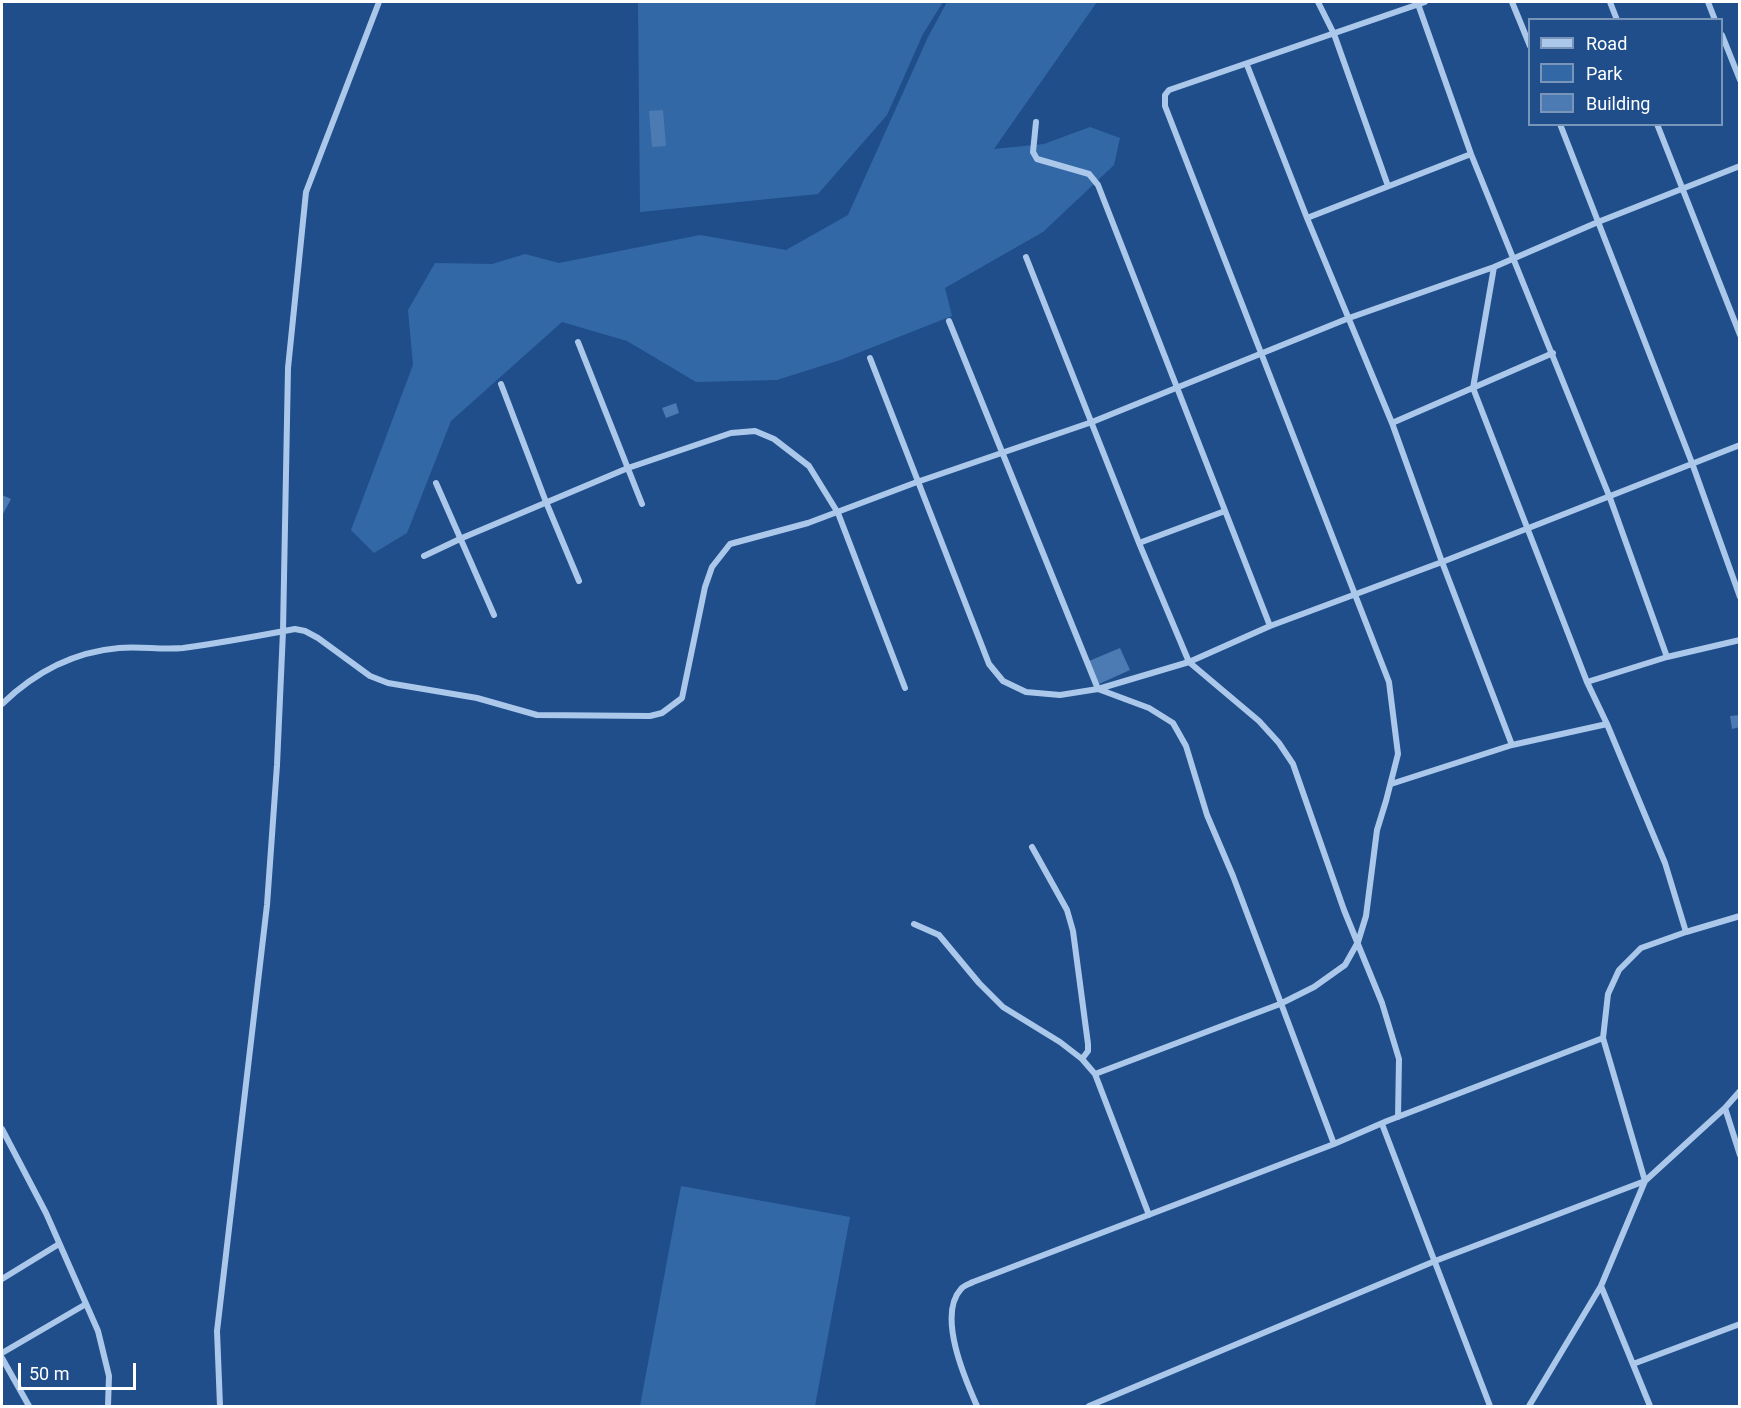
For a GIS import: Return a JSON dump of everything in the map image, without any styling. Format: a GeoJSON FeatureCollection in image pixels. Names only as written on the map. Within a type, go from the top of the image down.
{"type":"FeatureCollection","features":[{"type":"Feature","properties":{"kind":"street"},"geometry":{"type":"LineString","coordinates":[[220,1407],[217,1331],[267,905],[277,765],[283,631],[288,368],[306,192],[379,2]]}},
{"type":"Feature","properties":{"kind":"street"},"geometry":{"type":"LineString","coordinates":[[1318,2],[1334,34],[1388,186]]}},
{"type":"Feature","properties":{"kind":"street"},"geometry":{"type":"LineString","coordinates":[[1095,1074],[1280,1004],[1314,987],[1345,965],[1358,942],[1366,916],[1377,830],[1398,754],[1389,682],[1164,100],[1165,95],[1169,90],[1425,2]]}},
{"type":"Feature","properties":{"kind":"street"},"geometry":{"type":"LineString","coordinates":[[1512,2],[1528,41]]}},
{"type":"Feature","properties":{"kind":"street"},"geometry":{"type":"LineString","coordinates":[[1610,2],[1616,18]]}},
{"type":"Feature","properties":{"kind":"street"},"geometry":{"type":"LineString","coordinates":[[1708,2],[1714,18]]}},
{"type":"Feature","properties":{"kind":"street"},"geometry":{"type":"LineString","coordinates":[[1418,4],[1471,154],[1610,498],[1667,657]]}},
{"type":"Feature","properties":{"kind":"street"},"geometry":{"type":"LineString","coordinates":[[1723,38],[1740,80]]}},
{"type":"Feature","properties":{"kind":"street"},"geometry":{"type":"LineString","coordinates":[[1246,65],[1392,423],[1512,745]]}},
{"type":"Feature","properties":{"kind":"street"},"geometry":{"type":"LineString","coordinates":[[1036,122],[1033,152],[1037,159],[1089,174],[1098,185],[1270,626]]}},
{"type":"Feature","properties":{"kind":"street"},"geometry":{"type":"LineString","coordinates":[[1561,126],[1692,463],[1740,597]]}},
{"type":"Feature","properties":{"kind":"street"},"geometry":{"type":"LineString","coordinates":[[1658,126],[1740,335]]}},
{"type":"Feature","properties":{"kind":"street"},"geometry":{"type":"LineString","coordinates":[[1307,218],[1471,154]]}},
{"type":"Feature","properties":{"kind":"street"},"geometry":{"type":"LineString","coordinates":[[2,704],[39,673],[81,656],[118,648],[181,648],[295,629],[305,631],[370,676],[388,683],[477,698],[537,715],[650,716],[662,713],[682,698],[705,587],[712,567],[725,549],[736,542],[838,513],[917,482],[1092,422],[1349,318],[1494,267],[1598,222],[1740,166]]}},
{"type":"Feature","properties":{"kind":"street"},"geometry":{"type":"LineString","coordinates":[[1026,257],[1139,543],[1189,662],[1259,721],[1279,742],[1293,764],[1344,910],[1382,1003],[1399,1059],[1398,1117]]}},
{"type":"Feature","properties":{"kind":"street"},"geometry":{"type":"LineString","coordinates":[[1494,267],[1473,388],[1587,682],[1665,863],[1686,932]]}},
{"type":"Feature","properties":{"kind":"street"},"geometry":{"type":"LineString","coordinates":[[949,321],[1098,689],[1149,708],[1173,723],[1186,746],[1207,815],[1233,876],[1334,1144]]}},
{"type":"Feature","properties":{"kind":"street"},"geometry":{"type":"LineString","coordinates":[[578,342],[642,504]]}},
{"type":"Feature","properties":{"kind":"street"},"geometry":{"type":"LineString","coordinates":[[1392,423],[1553,353]]}},
{"type":"Feature","properties":{"kind":"street"},"geometry":{"type":"LineString","coordinates":[[870,358],[989,664],[1003,681],[1026,692],[1060,695],[1098,689],[1189,662],[1270,626],[1610,498],[1740,445]]}},
{"type":"Feature","properties":{"kind":"street"},"geometry":{"type":"LineString","coordinates":[[501,384],[579,581]]}},
{"type":"Feature","properties":{"kind":"street"},"geometry":{"type":"LineString","coordinates":[[424,556],[628,468],[731,433],[755,430],[774,439],[809,466],[838,513],[905,688]]}},
{"type":"Feature","properties":{"kind":"street"},"geometry":{"type":"LineString","coordinates":[[436,483],[494,615]]}},
{"type":"Feature","properties":{"kind":"street"},"geometry":{"type":"LineString","coordinates":[[1139,543],[1225,511]]}},
{"type":"Feature","properties":{"kind":"street"},"geometry":{"type":"LineString","coordinates":[[1587,682],[1667,657],[1740,640]]}},
{"type":"Feature","properties":{"kind":"street"},"geometry":{"type":"LineString","coordinates":[[1391,784],[1512,745],[1607,724]]}},
{"type":"Feature","properties":{"kind":"street"},"geometry":{"type":"LineString","coordinates":[[1032,847],[1066,910],[1073,931],[1088,1044],[1088,1051],[1082,1059]]}},
{"type":"Feature","properties":{"kind":"street"},"geometry":{"type":"LineString","coordinates":[[1529,1407],[1601,1286],[1645,1181],[1603,1038],[1608,993],[1619,970],[1641,948],[1740,916]]}},
{"type":"Feature","properties":{"kind":"street"},"geometry":{"type":"LineString","coordinates":[[914,924],[939,935],[979,983],[1003,1007],[1060,1042],[1082,1059],[1095,1074],[1149,1215]]}},
{"type":"Feature","properties":{"kind":"street"},"geometry":{"type":"LineString","coordinates":[[977,1407],[951,1334],[952,1310],[960,1290],[973,1282],[1603,1038]]}},
{"type":"Feature","properties":{"kind":"street"},"geometry":{"type":"LineString","coordinates":[[1089,1407],[1435,1261],[1645,1181],[1725,1108],[1740,1091]]}},
{"type":"Feature","properties":{"kind":"street"},"geometry":{"type":"LineString","coordinates":[[1725,1108],[1740,1155]]}},
{"type":"Feature","properties":{"kind":"street"},"geometry":{"type":"LineString","coordinates":[[1382,1124],[1490,1407]]}},
{"type":"Feature","properties":{"kind":"street"},"geometry":{"type":"LineString","coordinates":[[2,1129],[60,1244],[98,1331],[109,1376],[108,1407]]}},
{"type":"Feature","properties":{"kind":"street"},"geometry":{"type":"LineString","coordinates":[[2,1279],[60,1244]]}},
{"type":"Feature","properties":{"kind":"street"},"geometry":{"type":"LineString","coordinates":[[1601,1286],[1650,1407]]}},
{"type":"Feature","properties":{"kind":"street"},"geometry":{"type":"LineString","coordinates":[[2,1353],[86,1304]]}},
{"type":"Feature","properties":{"kind":"street"},"geometry":{"type":"LineString","coordinates":[[1634,1364],[1740,1324]]}},
{"type":"Feature","properties":{"kind":"street"},"geometry":{"type":"LineString","coordinates":[[2,1358],[29,1407]]}},
{"type":"Feature","properties":{"kind":"green space"},"geometry":{"type":"Polygon","coordinates":[[[638,2],[943,2],[923,34],[887,115],[818,194],[640,212],[638,2]]]}},
{"type":"Feature","properties":{"kind":"green space"},"geometry":{"type":"Polygon","coordinates":[[[947,2],[1097,2],[994,149],[1044,144],[1090,127],[1120,138],[1114,165],[1043,232],[945,288],[952,316],[840,360],[777,380],[696,382],[627,341],[562,322],[451,421],[407,533],[374,553],[351,530],[413,365],[408,310],[435,263],[492,264],[525,254],[559,263],[700,235],[786,250],[848,215],[928,37],[947,2]]]}},
{"type":"Feature","properties":{"kind":"green space"},"geometry":{"type":"Polygon","coordinates":[[[681,1186],[850,1217],[815,1406],[640,1406],[681,1186]]]}},
{"type":"Feature","properties":{"kind":"building"},"geometry":{"type":"Polygon","coordinates":[[[663,110],[666,146],[652,147],[649,111],[663,110]]]}},
{"type":"Feature","properties":{"kind":"building"},"geometry":{"type":"Polygon","coordinates":[[[676,403],[679,413],[666,418],[662,408],[676,403]]]}},
{"type":"Feature","properties":{"kind":"building"},"geometry":{"type":"Polygon","coordinates":[[[2,495],[11,499],[3,514],[2,513],[2,495]]]}},
{"type":"Feature","properties":{"kind":"building"},"geometry":{"type":"Polygon","coordinates":[[[1120,648],[1130,670],[1099,684],[1089,661],[1120,648]]]}},
{"type":"Feature","properties":{"kind":"building"},"geometry":{"type":"Polygon","coordinates":[[[1740,715],[1740,727],[1732,729],[1730,716],[1740,715]]]}}]}
